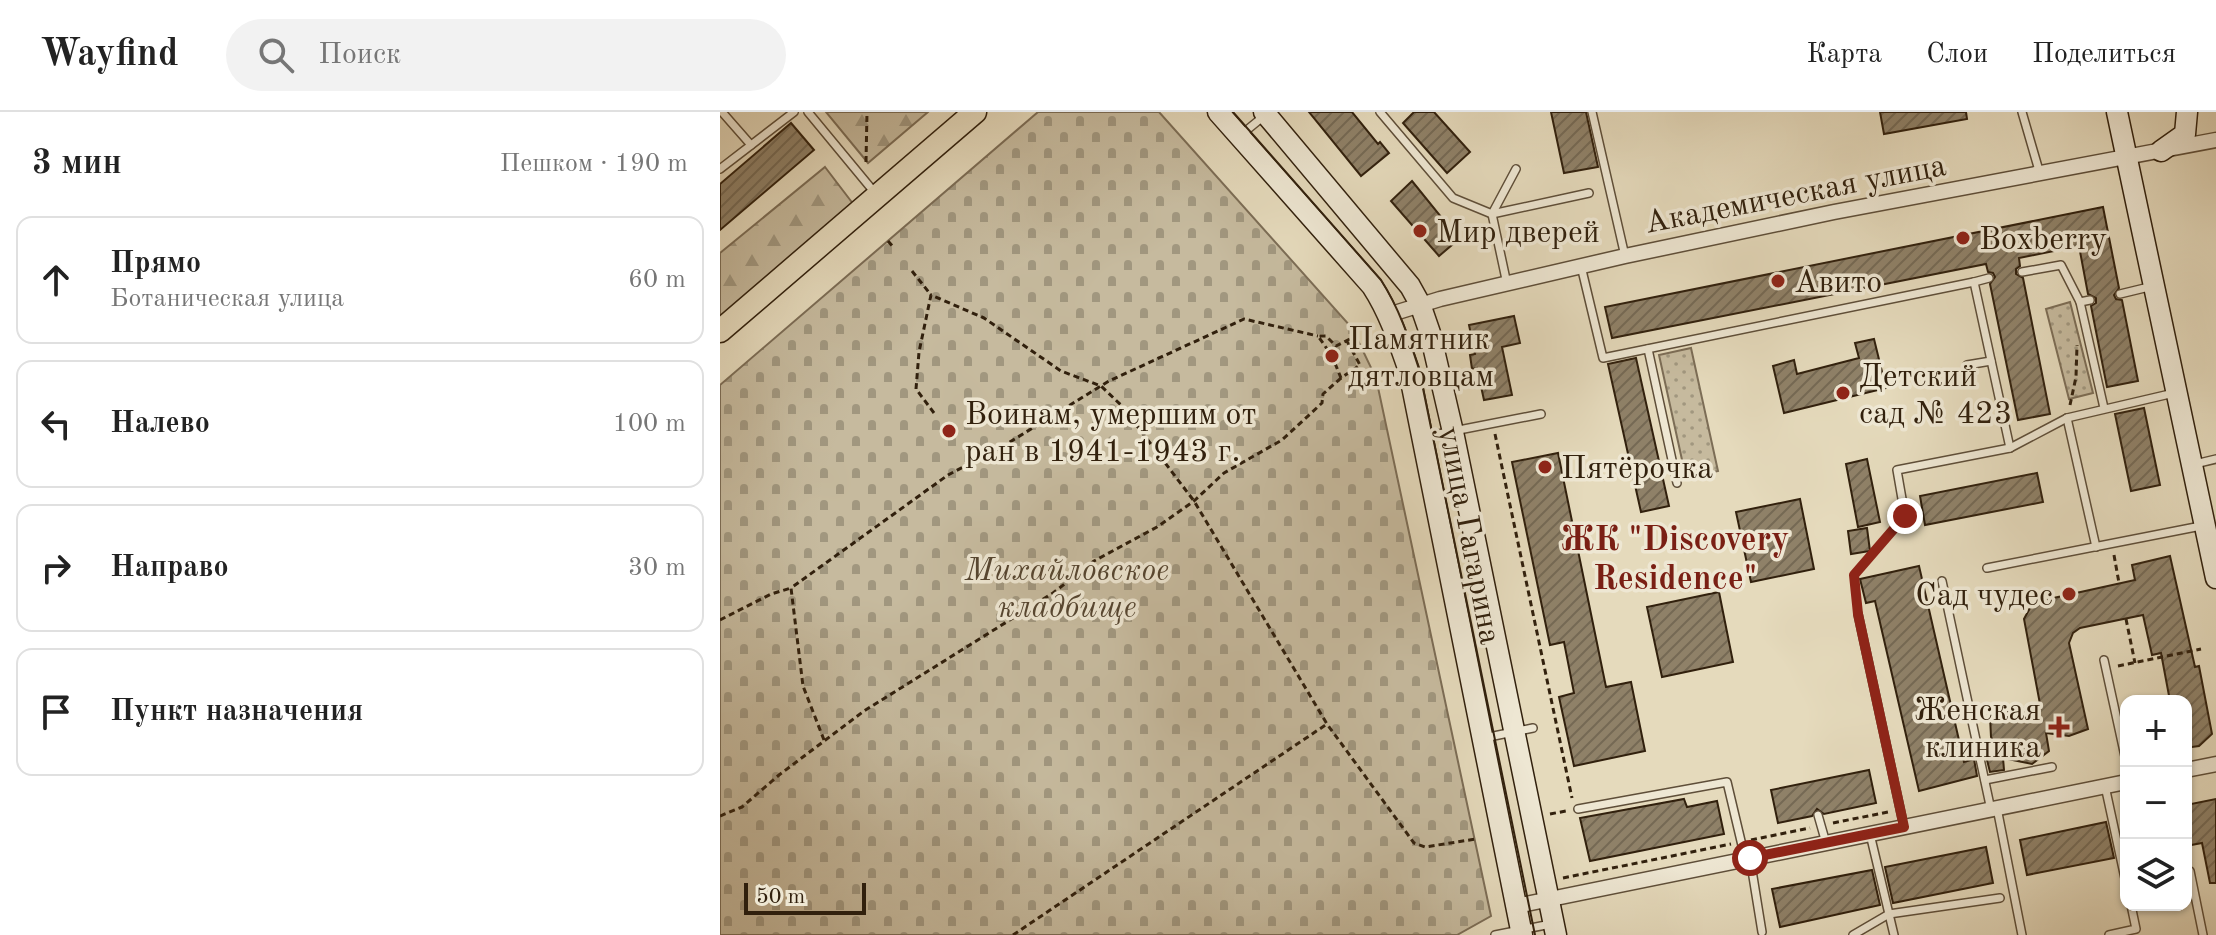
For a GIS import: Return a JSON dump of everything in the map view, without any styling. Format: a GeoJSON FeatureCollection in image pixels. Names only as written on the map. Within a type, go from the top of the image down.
{"type":"FeatureCollection","features":[{"type":"Feature","properties":{"kind":"main road"},"geometry":{"type":"LineString","coordinates":[[720,331],[871,188],[975,112]]}},
{"type":"Feature","properties":{"kind":"main road","name":"улица Гагарина"},"geometry":{"type":"LineString","coordinates":[[1218,112],[1372,286],[1388,315],[1409,371],[1522,932]]}},
{"type":"Feature","properties":{"kind":"main road"},"geometry":{"type":"LineString","coordinates":[[2117,112],[2216,578]]}},
{"type":"Feature","properties":{"kind":"main road"},"geometry":{"type":"LineString","coordinates":[[2161,151],[2185,134],[2187,112]]}},
{"type":"Feature","properties":{"kind":"main road","name":"улица Гагарина"},"geometry":{"type":"LineString","coordinates":[[1266,113],[1397,269],[1420,304],[1439,364],[1524,730],[1554,929]]}},
{"type":"Feature","properties":{"kind":"street","name":"Академическая улица"},"geometry":{"type":"LineString","coordinates":[[1388,315],[1420,304],[1625,256],[1834,212],[2216,140]]}},
{"type":"Feature","properties":{"kind":"street"},"geometry":{"type":"LineString","coordinates":[[2192,769],[2216,764]]}},
{"type":"Feature","properties":{"kind":"street"},"geometry":{"type":"LineString","coordinates":[[1516,906],[2120,783]]}},
{"type":"Feature","properties":{"kind":"lane"},"geometry":{"type":"LineString","coordinates":[[722,112],[751,145]]}},
{"type":"Feature","properties":{"kind":"lane"},"geometry":{"type":"LineString","coordinates":[[720,169],[794,112]]}},
{"type":"Feature","properties":{"kind":"lane"},"geometry":{"type":"LineString","coordinates":[[808,112],[871,188]]}},
{"type":"Feature","properties":{"kind":"lane"},"geometry":{"type":"LineString","coordinates":[[1380,112],[1453,198],[1492,214],[1589,193]]}},
{"type":"Feature","properties":{"kind":"lane"},"geometry":{"type":"LineString","coordinates":[[1592,112],[1625,256]]}},
{"type":"Feature","properties":{"kind":"lane"},"geometry":{"type":"LineString","coordinates":[[2022,112],[2040,174]]}},
{"type":"Feature","properties":{"kind":"lane"},"geometry":{"type":"LineString","coordinates":[[1239,136],[1266,113]]}},
{"type":"Feature","properties":{"kind":"lane"},"geometry":{"type":"LineString","coordinates":[[1507,284],[1492,214],[1516,169]]}},
{"type":"Feature","properties":{"kind":"lane"},"geometry":{"type":"LineString","coordinates":[[2022,272],[2061,265],[2080,302],[2104,408]]}},
{"type":"Feature","properties":{"kind":"lane"},"geometry":{"type":"LineString","coordinates":[[1581,266],[1603,358],[1989,278]]}},
{"type":"Feature","properties":{"kind":"lane"},"geometry":{"type":"LineString","coordinates":[[1974,282],[2010,448]]}},
{"type":"Feature","properties":{"kind":"lane"},"geometry":{"type":"LineString","coordinates":[[2120,294],[2153,286]]}},
{"type":"Feature","properties":{"kind":"lane"},"geometry":{"type":"LineString","coordinates":[[2080,302],[2090,300]]}},
{"type":"Feature","properties":{"kind":"lane"},"geometry":{"type":"LineString","coordinates":[[1648,349],[1677,483]]}},
{"type":"Feature","properties":{"kind":"lane"},"geometry":{"type":"LineString","coordinates":[[1967,365],[1991,361]]}},
{"type":"Feature","properties":{"kind":"lane"},"geometry":{"type":"LineString","coordinates":[[1905,516],[1897,470],[2010,448],[2067,418],[2176,393]]}},
{"type":"Feature","properties":{"kind":"lane"},"geometry":{"type":"LineString","coordinates":[[1421,438],[1541,414]]}},
{"type":"Feature","properties":{"kind":"lane"},"geometry":{"type":"LineString","coordinates":[[2067,418],[2096,547]]}},
{"type":"Feature","properties":{"kind":"lane"},"geometry":{"type":"LineString","coordinates":[[2192,464],[2216,459]]}},
{"type":"Feature","properties":{"kind":"lane"},"geometry":{"type":"LineString","coordinates":[[1987,568],[2205,525]]}},
{"type":"Feature","properties":{"kind":"lane"},"geometry":{"type":"LineString","coordinates":[[1942,581],[2022,935]]}},
{"type":"Feature","properties":{"kind":"lane"},"geometry":{"type":"LineString","coordinates":[[1858,614],[1904,827]]}},
{"type":"Feature","properties":{"kind":"lane"},"geometry":{"type":"LineString","coordinates":[[2105,664],[2120,733]]}},
{"type":"Feature","properties":{"kind":"lane"},"geometry":{"type":"LineString","coordinates":[[1482,739],[1524,730]]}},
{"type":"Feature","properties":{"kind":"lane"},"geometry":{"type":"LineString","coordinates":[[1985,780],[2052,767]]}},
{"type":"Feature","properties":{"kind":"lane"},"geometry":{"type":"LineString","coordinates":[[1578,809],[1727,782],[1748,859],[1762,932]]}},
{"type":"Feature","properties":{"kind":"lane"},"geometry":{"type":"LineString","coordinates":[[2105,786],[2120,855]]}},
{"type":"Feature","properties":{"kind":"lane"},"geometry":{"type":"LineString","coordinates":[[1818,815],[1826,843]]}},
{"type":"Feature","properties":{"kind":"lane"},"geometry":{"type":"LineString","coordinates":[[1870,834],[1894,935]]}},
{"type":"Feature","properties":{"kind":"lane"},"geometry":{"type":"LineString","coordinates":[[2192,881],[2203,935]]}},
{"type":"Feature","properties":{"kind":"lane"},"geometry":{"type":"LineString","coordinates":[[1853,935],[1889,914],[2000,898]]}},
{"type":"Feature","properties":{"kind":"lane"},"geometry":{"type":"LineString","coordinates":[[2109,935],[2136,929],[2132,911]]}},
{"type":"Feature","properties":{"kind":"lane"},"geometry":{"type":"LineString","coordinates":[[1495,935],[1554,929]]}},
{"type":"Feature","properties":{"kind":"path"},"geometry":{"type":"LineString","coordinates":[[867,112],[871,188]]}},
{"type":"Feature","properties":{"kind":"path"},"geometry":{"type":"LineString","coordinates":[[888,241],[894,248]]}},
{"type":"Feature","properties":{"kind":"path"},"geometry":{"type":"LineString","coordinates":[[912,271],[931,295],[984,318],[1061,371],[1101,386],[1122,406],[1194,501],[1327,724],[1414,843],[1425,847],[1476,839]]}},
{"type":"Feature","properties":{"kind":"path"},"geometry":{"type":"LineString","coordinates":[[931,295],[919,352],[916,389],[934,413]]}},
{"type":"Feature","properties":{"kind":"path"},"geometry":{"type":"LineString","coordinates":[[720,620],[771,594],[791,588],[948,475],[1005,445],[1109,381],[1244,319],[1326,336],[1336,346],[1356,336]]}},
{"type":"Feature","properties":{"kind":"path"},"geometry":{"type":"LineString","coordinates":[[1318,336],[1332,356],[1341,378]]}},
{"type":"Feature","properties":{"kind":"path"},"geometry":{"type":"LineString","coordinates":[[2067,418],[2076,377],[2077,337]]}},
{"type":"Feature","properties":{"kind":"path"},"geometry":{"type":"LineString","coordinates":[[720,816],[742,807],[864,711],[1053,593],[1094,561],[1157,527],[1194,501],[1224,473],[1282,440],[1322,403],[1323,394],[1360,365],[1347,341]]}},
{"type":"Feature","properties":{"kind":"path"},"geometry":{"type":"LineString","coordinates":[[1493,424],[1574,810],[1550,814]]}},
{"type":"Feature","properties":{"kind":"path"},"geometry":{"type":"LineString","coordinates":[[945,467],[948,475]]}},
{"type":"Feature","properties":{"kind":"path"},"geometry":{"type":"LineString","coordinates":[[1858,614],[1854,575],[1905,516]]}},
{"type":"Feature","properties":{"kind":"path"},"geometry":{"type":"LineString","coordinates":[[2112,544],[2119,583]]}},
{"type":"Feature","properties":{"kind":"path"},"geometry":{"type":"LineString","coordinates":[[791,588],[803,686],[824,740]]}},
{"type":"Feature","properties":{"kind":"path"},"geometry":{"type":"LineString","coordinates":[[2126,619],[2135,663]]}},
{"type":"Feature","properties":{"kind":"path"},"geometry":{"type":"LineString","coordinates":[[2105,664],[2135,663],[2201,649]]}},
{"type":"Feature","properties":{"kind":"path"},"geometry":{"type":"LineString","coordinates":[[1013,935],[1327,724]]}},
{"type":"Feature","properties":{"kind":"green space"},"geometry":{"type":"Polygon","coordinates":[[[826,112],[928,112],[868,163],[826,112]]]}},
{"type":"Feature","properties":{"kind":"green space","name":"Михайловское кладбище"},"geometry":{"type":"Polygon","coordinates":[[[1038,112],[1159,112],[1352,328],[1376,378],[1491,916],[1457,935],[720,935],[720,385],[1038,112]]]}},
{"type":"Feature","properties":{"kind":"green space"},"geometry":{"type":"Polygon","coordinates":[[[825,167],[854,205],[720,317],[720,253],[825,167]]]}},
{"type":"Feature","properties":{"kind":"green space"},"geometry":{"type":"Polygon","coordinates":[[[2070,302],[2093,393],[2069,399],[2046,309],[2070,302]]]}},
{"type":"Feature","properties":{"kind":"green space"},"geometry":{"type":"Polygon","coordinates":[[[1691,348],[1718,471],[1686,478],[1659,355],[1691,348]]]}},
{"type":"Feature","properties":{"kind":"building"},"geometry":{"type":"Polygon","coordinates":[[[1309,112],[1352,112],[1389,153],[1361,176],[1309,112]]]}},
{"type":"Feature","properties":{"kind":"building"},"geometry":{"type":"Polygon","coordinates":[[[1414,112],[1434,112],[1470,152],[1447,173],[1403,123],[1414,112]]]}},
{"type":"Feature","properties":{"kind":"building"},"geometry":{"type":"Polygon","coordinates":[[[1551,112],[1586,112],[1598,167],[1564,173],[1551,112]]]}},
{"type":"Feature","properties":{"kind":"building"},"geometry":{"type":"Polygon","coordinates":[[[1880,112],[1966,112],[1967,119],[1884,134],[1880,112]]]}},
{"type":"Feature","properties":{"kind":"building"},"geometry":{"type":"Polygon","coordinates":[[[791,123],[814,150],[720,230],[720,184],[791,123]]]}},
{"type":"Feature","properties":{"kind":"building"},"geometry":{"type":"Polygon","coordinates":[[[1412,181],[1459,239],[1439,256],[1391,201],[1412,181]]]}},
{"type":"Feature","properties":{"kind":"building"},"geometry":{"type":"Polygon","coordinates":[[[2103,207],[2119,288],[2114,295],[2122,300],[2138,381],[2107,387],[2091,306],[2096,303],[2096,298],[2088,294],[2079,246],[2019,258],[2020,266],[2016,274],[2023,278],[2050,414],[2018,420],[1990,284],[1995,277],[1988,272],[1986,264],[1612,338],[1605,307],[2103,207]]]}},
{"type":"Feature","properties":{"kind":"building"},"geometry":{"type":"Polygon","coordinates":[[[1514,316],[1520,343],[1502,347],[1512,395],[1484,400],[1477,368],[1472,369],[1470,355],[1475,354],[1469,325],[1514,316]]]}},
{"type":"Feature","properties":{"kind":"building"},"geometry":{"type":"Polygon","coordinates":[[[1874,339],[1886,388],[1784,413],[1773,366],[1794,360],[1797,374],[1859,358],[1855,343],[1874,339]]]}},
{"type":"Feature","properties":{"kind":"building"},"geometry":{"type":"Polygon","coordinates":[[[1636,358],[1669,506],[1641,512],[1608,364],[1636,358]]]}},
{"type":"Feature","properties":{"kind":"building"},"geometry":{"type":"Polygon","coordinates":[[[2144,408],[2160,485],[2131,491],[2115,414],[2144,408]]]}},
{"type":"Feature","properties":{"kind":"building"},"geometry":{"type":"Polygon","coordinates":[[[1558,453],[1606,687],[1631,682],[1645,751],[1574,766],[1559,697],[1574,693],[1564,642],[1550,645],[1512,462],[1558,453]]]}},
{"type":"Feature","properties":{"kind":"building"},"geometry":{"type":"Polygon","coordinates":[[[1867,459],[1880,522],[1858,527],[1846,464],[1867,459]]]}},
{"type":"Feature","properties":{"kind":"building"},"geometry":{"type":"Polygon","coordinates":[[[2037,473],[2043,502],[1925,525],[1920,496],[2037,473]]]}},
{"type":"Feature","properties":{"kind":"building"},"geometry":{"type":"Polygon","coordinates":[[[1800,499],[1814,569],[1751,582],[1736,512],[1800,499]]]}},
{"type":"Feature","properties":{"kind":"building"},"geometry":{"type":"Polygon","coordinates":[[[1867,528],[1870,551],[1851,554],[1848,531],[1867,528]]]}},
{"type":"Feature","properties":{"kind":"building"},"geometry":{"type":"Polygon","coordinates":[[[2170,556],[2195,667],[2199,666],[2212,734],[2199,746],[2192,747],[2192,695],[2169,695],[2161,653],[2152,655],[2143,615],[2080,628],[2073,633],[2069,643],[2088,729],[2069,736],[2046,733],[2049,751],[2032,764],[2003,758],[2004,770],[1990,772],[1986,756],[2000,753],[1991,737],[1990,716],[2040,704],[2024,619],[2030,608],[2040,601],[2135,580],[2132,565],[2170,556]]]}},
{"type":"Feature","properties":{"kind":"building"},"geometry":{"type":"Polygon","coordinates":[[[1919,566],[1964,762],[1974,759],[1977,776],[1919,791],[1875,601],[1866,603],[1860,579],[1919,566]]]}},
{"type":"Feature","properties":{"kind":"building"},"geometry":{"type":"Polygon","coordinates":[[[1719,592],[1733,662],[1662,677],[1647,607],[1719,592]]]}},
{"type":"Feature","properties":{"kind":"building"},"geometry":{"type":"Polygon","coordinates":[[[1869,770],[1876,803],[1824,814],[1817,809],[1812,816],[1778,823],[1771,790],[1869,770]]]}},
{"type":"Feature","properties":{"kind":"building"},"geometry":{"type":"Polygon","coordinates":[[[1684,799],[1687,807],[1717,801],[1724,834],[1590,861],[1580,818],[1684,799]]]}},
{"type":"Feature","properties":{"kind":"building"},"geometry":{"type":"Polygon","coordinates":[[[2216,799],[2216,883],[2210,883],[2202,843],[2192,845],[2192,804],[2216,799]]]}},
{"type":"Feature","properties":{"kind":"building"},"geometry":{"type":"Polygon","coordinates":[[[2106,822],[2114,858],[2027,875],[2020,840],[2106,822]]]}},
{"type":"Feature","properties":{"kind":"building"},"geometry":{"type":"Polygon","coordinates":[[[1986,847],[1993,883],[1893,903],[1885,867],[1986,847]]]}},
{"type":"Feature","properties":{"kind":"building"},"geometry":{"type":"Polygon","coordinates":[[[1872,870],[1880,905],[1780,927],[1772,889],[1872,870]]]}},
{"type":"Feature","properties":{"kind":"tram line"},"geometry":{"type":"LineString","coordinates":[[1233,112],[1381,280],[1407,335],[1419,369],[1535,935]]}},
{"type":"Feature","properties":{"kind":"place","name":"Мир дверей"},"geometry":{"type":"Point","coordinates":[1420,231]}},
{"type":"Feature","properties":{"kind":"place","name":"Boxberry"},"geometry":{"type":"Point","coordinates":[1963,238]}},
{"type":"Feature","properties":{"kind":"place","name":"Авито"},"geometry":{"type":"Point","coordinates":[1778,281]}},
{"type":"Feature","properties":{"kind":"place","name":"Памятник дятловцам"},"geometry":{"type":"Point","coordinates":[1332,356]}},
{"type":"Feature","properties":{"kind":"place","name":"Детский сад № 423"},"geometry":{"type":"Point","coordinates":[1843,393]}},
{"type":"Feature","properties":{"kind":"place","name":"Воинам, умершим от ран в 1941-1943 г."},"geometry":{"type":"Point","coordinates":[949,431]}},
{"type":"Feature","properties":{"kind":"place","name":"Пятёрочка"},"geometry":{"type":"Point","coordinates":[1545,467]}},
{"type":"Feature","properties":{"kind":"place","name":"Сад чудес"},"geometry":{"type":"Point","coordinates":[2069,594]}},
{"type":"Feature","properties":{"kind":"place","name":"Женская клиника"},"geometry":{"type":"Point","coordinates":[2059,727]}},
{"type":"Feature","properties":{"kind":"district","name":"ЖК \"Discovery Residence\""},"geometry":{"type":"Point","coordinates":[1675,558]}},
{"type":"Feature","properties":{"kind":"route"},"geometry":{"type":"LineString","coordinates":[[1750,858],[1904,827],[1858,614],[1854,575],[1905,516]]}}]}
